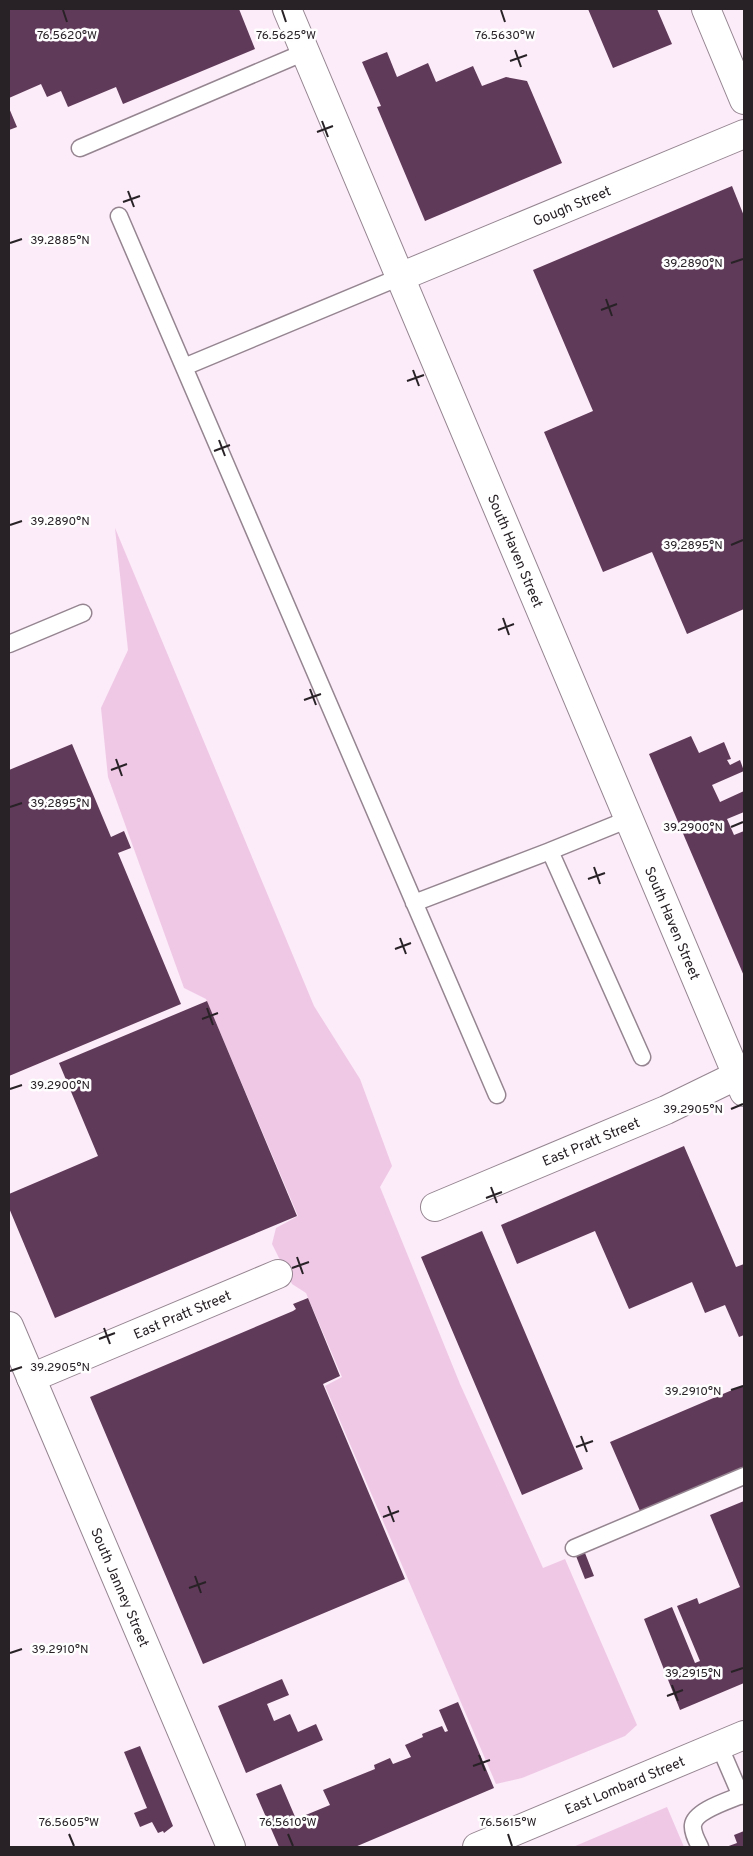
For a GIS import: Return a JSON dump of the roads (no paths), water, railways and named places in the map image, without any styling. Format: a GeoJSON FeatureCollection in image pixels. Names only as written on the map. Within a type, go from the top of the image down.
{"type":"FeatureCollection","features":[{"type":"Feature","properties":{"kind":"street","name":"South Haven Street"},"geometry":{"type":"LineString","coordinates":[[287,9],[629,819],[742,1080]]}},
{"type":"Feature","properties":{"kind":"street"},"geometry":{"type":"LineString","coordinates":[[706,9],[744,100]]}},
{"type":"Feature","properties":{"kind":"street","name":"Gough Street"},"geometry":{"type":"LineString","coordinates":[[400,277],[744,134]]}},
{"type":"Feature","properties":{"kind":"street","name":"East Pratt Street"},"geometry":{"type":"LineString","coordinates":[[435,1207],[742,1080]]}},
{"type":"Feature","properties":{"kind":"street","name":"East Pratt Street"},"geometry":{"type":"LineString","coordinates":[[31,1378],[278,1274]]}},
{"type":"Feature","properties":{"kind":"street","name":"South Janney Street"},"geometry":{"type":"LineString","coordinates":[[9,1326],[231,1847]]}},
{"type":"Feature","properties":{"kind":"street","name":"East Lombard Street"},"geometry":{"type":"LineString","coordinates":[[477,1847],[744,1735]]}},
{"type":"Feature","properties":{"kind":"lane"},"geometry":{"type":"LineString","coordinates":[[80,148],[306,52]]}},
{"type":"Feature","properties":{"kind":"lane"},"geometry":{"type":"LineString","coordinates":[[119,216],[497,1095]]}},
{"type":"Feature","properties":{"kind":"lane"},"geometry":{"type":"LineString","coordinates":[[184,367],[400,277]]}},
{"type":"Feature","properties":{"kind":"lane"},"geometry":{"type":"LineString","coordinates":[[9,644],[83,613]]}},
{"type":"Feature","properties":{"kind":"lane"},"geometry":{"type":"LineString","coordinates":[[414,902],[629,819]]}},
{"type":"Feature","properties":{"kind":"lane"},"geometry":{"type":"LineString","coordinates":[[550,851],[642,1057]]}},
{"type":"Feature","properties":{"kind":"lane"},"geometry":{"type":"LineString","coordinates":[[574,1548],[744,1476]]}},
{"type":"Feature","properties":{"kind":"lane"},"geometry":{"type":"LineString","coordinates":[[700,1847],[692,1827],[695,1817],[706,1810],[743,1795],[719,1746]]}}]}
